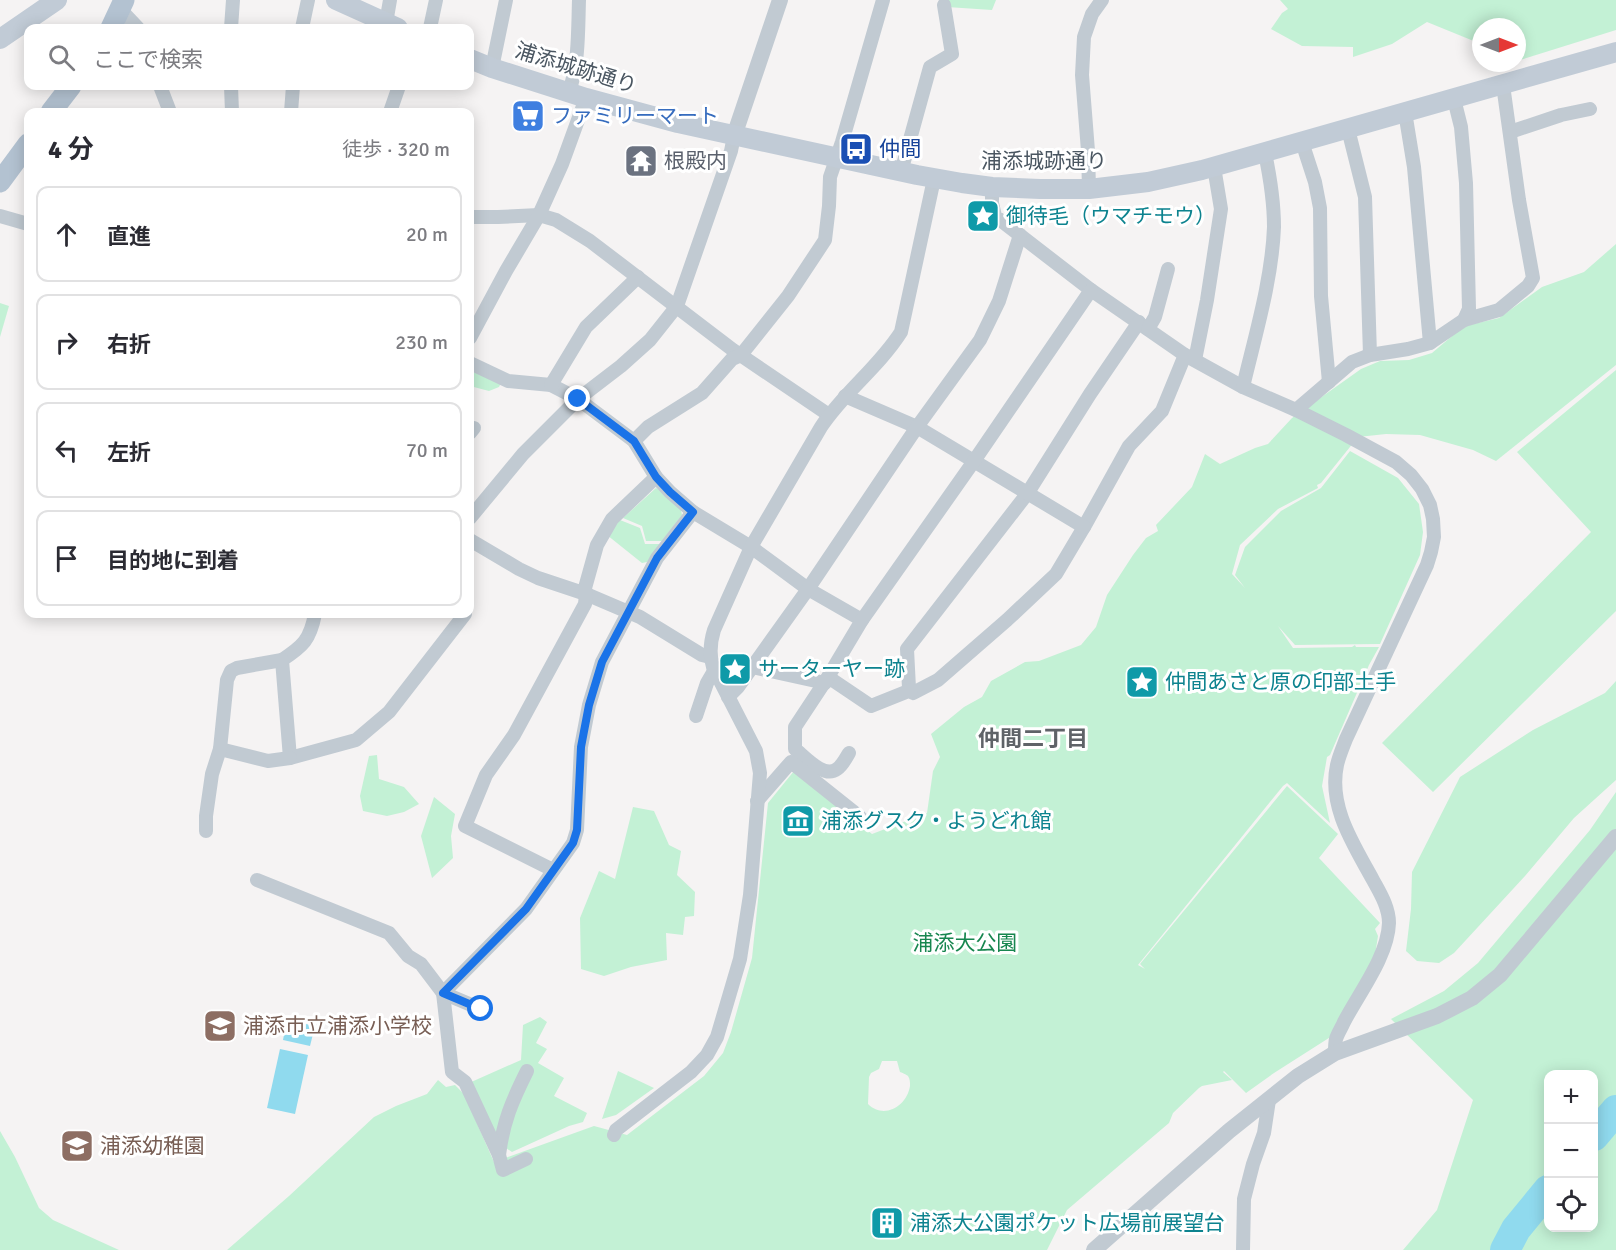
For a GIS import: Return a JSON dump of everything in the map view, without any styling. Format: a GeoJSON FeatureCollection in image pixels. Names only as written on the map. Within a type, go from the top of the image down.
{"type":"FeatureCollection","features":[{"type":"Feature","properties":{"kind":"main road"},"geometry":{"type":"LineString","coordinates":[[27,24],[57,0]]}},
{"type":"Feature","properties":{"kind":"main road"},"geometry":{"type":"LineString","coordinates":[[336,0],[388,24]]}},
{"type":"Feature","properties":{"kind":"main road"},"geometry":{"type":"LineString","coordinates":[[113,24],[122,4]]}},
{"type":"Feature","properties":{"kind":"main road","name":"浦添城跡通り"},"geometry":{"type":"LineString","coordinates":[[474,61],[577,95],[678,123],[934,179],[992,187],[1089,189],[1148,182],[1215,167],[1616,52]]}},
{"type":"Feature","properties":{"kind":"main road"},"geometry":{"type":"LineString","coordinates":[[57,108],[67,90]]}},
{"type":"Feature","properties":{"kind":"main road"},"geometry":{"type":"LineString","coordinates":[[0,182],[24,149]]}},
{"type":"Feature","properties":{"kind":"street"},"geometry":{"type":"LineString","coordinates":[[231,24],[233,0]]}},
{"type":"Feature","properties":{"kind":"street"},"geometry":{"type":"LineString","coordinates":[[303,24],[308,0]]}},
{"type":"Feature","properties":{"kind":"street"},"geometry":{"type":"LineString","coordinates":[[390,0],[392,24]]}},
{"type":"Feature","properties":{"kind":"street"},"geometry":{"type":"LineString","coordinates":[[431,24],[436,0]]}},
{"type":"Feature","properties":{"kind":"street"},"geometry":{"type":"LineString","coordinates":[[492,68],[506,0]]}},
{"type":"Feature","properties":{"kind":"street"},"geometry":{"type":"LineString","coordinates":[[474,331],[539,215],[562,164],[577,95],[573,80],[578,38],[579,0]]}},
{"type":"Feature","properties":{"kind":"street"},"geometry":{"type":"LineString","coordinates":[[474,513],[523,454],[578,399],[650,340],[677,306],[780,0]]}},
{"type":"Feature","properties":{"kind":"street"},"geometry":{"type":"LineString","coordinates":[[634,441],[648,427],[702,393],[732,359],[741,355],[788,296],[825,240],[830,177],[884,0]]}},
{"type":"Feature","properties":{"kind":"street"},"geometry":{"type":"LineString","coordinates":[[1089,189],[1082,75],[1084,37],[1092,14],[1102,0]]}},
{"type":"Feature","properties":{"kind":"street"},"geometry":{"type":"LineString","coordinates":[[122,4],[135,24]]}},
{"type":"Feature","properties":{"kind":"street"},"geometry":{"type":"LineString","coordinates":[[901,172],[930,67],[952,54],[944,5]]}},
{"type":"Feature","properties":{"kind":"street"},"geometry":{"type":"LineString","coordinates":[[1296,410],[1352,362],[1370,355],[1430,343],[1464,320],[1499,310],[1528,286],[1533,278],[1519,200],[1503,85]]}},
{"type":"Feature","properties":{"kind":"street"},"geometry":{"type":"LineString","coordinates":[[162,90],[168,108]]}},
{"type":"Feature","properties":{"kind":"street"},"geometry":{"type":"LineString","coordinates":[[231,90],[232,108]]}},
{"type":"Feature","properties":{"kind":"street"},"geometry":{"type":"LineString","coordinates":[[291,108],[293,90]]}},
{"type":"Feature","properties":{"kind":"street"},"geometry":{"type":"LineString","coordinates":[[391,108],[398,90]]}},
{"type":"Feature","properties":{"kind":"street"},"geometry":{"type":"LineString","coordinates":[[1454,99],[1461,127],[1466,183],[1469,309],[1464,320]]}},
{"type":"Feature","properties":{"kind":"street"},"geometry":{"type":"LineString","coordinates":[[1510,132],[1561,115],[1590,109]]}},
{"type":"Feature","properties":{"kind":"street"},"geometry":{"type":"LineString","coordinates":[[1405,112],[1414,167],[1430,343]]}},
{"type":"Feature","properties":{"kind":"street"},"geometry":{"type":"LineString","coordinates":[[1348,129],[1365,197],[1370,355]]}},
{"type":"Feature","properties":{"kind":"street"},"geometry":{"type":"LineString","coordinates":[[1302,142],[1315,182],[1320,208],[1321,296],[1329,382]]}},
{"type":"Feature","properties":{"kind":"street"},"geometry":{"type":"LineString","coordinates":[[1243,387],[1267,286],[1274,230],[1274,211],[1265,153]]}},
{"type":"Feature","properties":{"kind":"street"},"geometry":{"type":"LineString","coordinates":[[1168,269],[1155,317],[1144,326],[1090,394],[1027,494],[907,649],[909,688],[913,693],[938,680],[1056,574],[1129,446],[1162,411],[1190,358],[1207,300],[1221,209],[1215,167]]}},
{"type":"Feature","properties":{"kind":"street"},"geometry":{"type":"LineString","coordinates":[[614,1135],[616,1130],[691,1072],[707,1055],[717,1037],[743,944],[750,895],[760,774],[756,751],[714,671],[710,657],[714,630],[751,547],[829,415],[890,350],[901,332],[934,179]]}},
{"type":"Feature","properties":{"kind":"street"},"geometry":{"type":"LineString","coordinates":[[992,187],[995,216],[1091,290],[1190,358],[1243,387],[1296,410],[1396,462],[1411,475],[1422,489],[1430,505],[1434,537],[1427,565],[1346,739],[1337,765],[1335,790],[1341,815],[1356,850],[1384,900],[1389,925],[1377,962],[1336,1038],[1335,1053]]}},
{"type":"Feature","properties":{"kind":"street"},"geometry":{"type":"LineString","coordinates":[[474,217],[539,215],[556,220],[590,241],[741,355],[829,415]]}},
{"type":"Feature","properties":{"kind":"street"},"geometry":{"type":"LineString","coordinates":[[0,216],[24,223]]}},
{"type":"Feature","properties":{"kind":"street"},"geometry":{"type":"LineString","coordinates":[[728,697],[753,667],[917,427],[980,340],[999,300],[1020,235]]}},
{"type":"Feature","properties":{"kind":"street"},"geometry":{"type":"LineString","coordinates":[[551,385],[586,327],[638,277]]}},
{"type":"Feature","properties":{"kind":"street"},"geometry":{"type":"LineString","coordinates":[[758,801],[795,757],[795,727],[827,680],[862,620],[1091,290]]}},
{"type":"Feature","properties":{"kind":"street"},"geometry":{"type":"LineString","coordinates":[[474,365],[508,381],[551,385],[578,399],[634,441],[656,477],[693,512],[751,547],[808,588],[862,620]]}},
{"type":"Feature","properties":{"kind":"street"},"geometry":{"type":"LineString","coordinates":[[845,396],[917,427],[1084,527]]}},
{"type":"Feature","properties":{"kind":"street"},"geometry":{"type":"LineString","coordinates":[[553,870],[465,826],[486,775],[514,735],[585,604],[585,588],[597,545],[612,519],[656,477]]}},
{"type":"Feature","properties":{"kind":"street"},"geometry":{"type":"LineString","coordinates":[[443,993],[526,909],[573,843],[577,830],[581,747],[589,705],[602,662],[657,558],[693,512]]}},
{"type":"Feature","properties":{"kind":"street"},"geometry":{"type":"LineString","coordinates":[[474,542],[519,569],[586,594],[628,613],[702,655],[710,657]]}},
{"type":"Feature","properties":{"kind":"street"},"geometry":{"type":"LineString","coordinates":[[206,831],[212,774],[220,749],[227,680],[231,671],[282,660],[306,642],[314,618]]}},
{"type":"Feature","properties":{"kind":"street"},"geometry":{"type":"LineString","coordinates":[[220,749],[268,761],[290,758],[356,740],[389,712],[462,618]]}},
{"type":"Feature","properties":{"kind":"street"},"geometry":{"type":"LineString","coordinates":[[282,660],[290,758]]}},
{"type":"Feature","properties":{"kind":"street"},"geometry":{"type":"LineString","coordinates":[[753,667],[827,680],[871,706],[911,690]]}},
{"type":"Feature","properties":{"kind":"street"},"geometry":{"type":"LineString","coordinates":[[696,716],[707,683],[714,671]]}},
{"type":"Feature","properties":{"kind":"street"},"geometry":{"type":"LineString","coordinates":[[795,757],[828,772],[837,770],[849,753]]}},
{"type":"Feature","properties":{"kind":"street"},"geometry":{"type":"LineString","coordinates":[[795,757],[860,817]]}},
{"type":"Feature","properties":{"kind":"street"},"geometry":{"type":"LineString","coordinates":[[1094,1250],[1229,1131],[1298,1076],[1335,1053],[1437,1016],[1472,998],[1500,975],[1616,837]]}},
{"type":"Feature","properties":{"kind":"street"},"geometry":{"type":"LineString","coordinates":[[257,880],[389,933],[408,957],[421,964],[443,993],[481,1009]]}},
{"type":"Feature","properties":{"kind":"street"},"geometry":{"type":"LineString","coordinates":[[443,993],[452,1072],[465,1082],[499,1155],[503,1170],[526,1159]]}},
{"type":"Feature","properties":{"kind":"street"},"geometry":{"type":"LineString","coordinates":[[499,1155],[502,1131],[516,1092],[527,1071]]}},
{"type":"Feature","properties":{"kind":"street"},"geometry":{"type":"LineString","coordinates":[[1243,1250],[1244,1199],[1264,1133],[1269,1100]]}},
{"type":"Feature","properties":{"kind":"green space"},"geometry":{"type":"Polygon","coordinates":[[[948,0],[996,0],[992,10],[947,7],[948,0]]]}},
{"type":"Feature","properties":{"kind":"green space"},"geometry":{"type":"Polygon","coordinates":[[[1280,0],[1616,0],[1616,30],[1526,58],[1526,18],[1472,18],[1472,40],[1427,22],[1392,44],[1353,57],[1353,47],[1302,46],[1271,29],[1282,13],[1288,9],[1280,0]]]}},
{"type":"Feature","properties":{"kind":"green space","name":"浦添大公園"},"geometry":{"type":"Polygon","coordinates":[[[1616,244],[1616,365],[1496,461],[1473,450],[1420,435],[1386,434],[1358,437],[1317,485],[1318,488],[1278,509],[1240,545],[1232,574],[1245,588],[1235,575],[1245,547],[1281,511],[1321,488],[1350,451],[1398,478],[1419,504],[1423,532],[1420,555],[1380,644],[1295,645],[1278,626],[1293,648],[1352,647],[1355,645],[1356,647],[1379,647],[1330,755],[1327,757],[1322,786],[1330,823],[1287,783],[1138,965],[1145,969],[1140,964],[1287,786],[1338,834],[1319,858],[1380,923],[1375,929],[1378,936],[1375,955],[1332,1036],[1246,1093],[1224,1071],[1232,1080],[1199,1088],[1173,1113],[1169,1123],[1067,1210],[1047,1250],[227,1250],[374,1117],[427,1094],[438,1080],[446,1087],[455,1085],[464,1094],[494,1162],[594,1126],[627,1135],[704,1076],[723,1053],[752,958],[768,803],[794,771],[872,834],[927,813],[933,771],[940,757],[931,734],[964,707],[982,697],[991,681],[1025,662],[1039,661],[1081,645],[1096,627],[1107,595],[1133,555],[1146,538],[1158,531],[1156,525],[1192,487],[1205,454],[1220,464],[1268,444],[1292,418],[1361,369],[1380,361],[1409,360],[1432,353],[1458,331],[1469,325],[1499,318],[1542,287],[1584,272],[1616,244]],[[882,1061],[879,1069],[871,1073],[869,1077],[868,1104],[874,1109],[888,1111],[900,1105],[908,1093],[909,1078],[900,1072],[897,1061],[882,1061]]]}},
{"type":"Feature","properties":{"kind":"green space"},"geometry":{"type":"Polygon","coordinates":[[[0,303],[9,306],[0,337],[0,303]]]}},
{"type":"Feature","properties":{"kind":"green space"},"geometry":{"type":"Polygon","coordinates":[[[1616,370],[1616,611],[1433,792],[1382,743],[1591,532],[1517,452],[1616,370]]]}},
{"type":"Feature","properties":{"kind":"green space"},"geometry":{"type":"Polygon","coordinates":[[[474,372],[502,381],[499,387],[489,391],[474,387],[474,372]]]}},
{"type":"Feature","properties":{"kind":"green space"},"geometry":{"type":"Polygon","coordinates":[[[656,488],[681,510],[682,515],[662,541],[646,541],[642,526],[623,518],[656,488]]]}},
{"type":"Feature","properties":{"kind":"green space"},"geometry":{"type":"Polygon","coordinates":[[[620,520],[640,528],[645,544],[661,544],[647,562],[642,563],[607,535],[620,520]]]}},
{"type":"Feature","properties":{"kind":"green space"},"geometry":{"type":"Polygon","coordinates":[[[1616,681],[1616,780],[1574,818],[1525,876],[1454,953],[1439,963],[1417,961],[1406,951],[1411,909],[1412,872],[1460,777],[1533,730],[1605,693],[1616,681]]]}},
{"type":"Feature","properties":{"kind":"green space"},"geometry":{"type":"Polygon","coordinates":[[[377,755],[379,779],[404,787],[419,804],[404,812],[387,816],[363,811],[360,796],[369,756],[377,755]]]}},
{"type":"Feature","properties":{"kind":"green space"},"geometry":{"type":"Polygon","coordinates":[[[1616,792],[1616,1250],[1403,1250],[1437,1210],[1473,1100],[1391,1019],[1444,991],[1478,963],[1590,830],[1616,792]]]}},
{"type":"Feature","properties":{"kind":"green space"},"geometry":{"type":"Polygon","coordinates":[[[434,797],[455,814],[451,836],[453,858],[432,878],[421,836],[434,797]]]}},
{"type":"Feature","properties":{"kind":"green space"},"geometry":{"type":"Polygon","coordinates":[[[633,807],[654,811],[669,845],[681,851],[677,875],[695,892],[694,916],[685,917],[683,935],[666,933],[667,960],[631,967],[604,976],[581,969],[580,918],[599,871],[615,879],[633,807]]]}},
{"type":"Feature","properties":{"kind":"green space"},"geometry":{"type":"Polygon","coordinates":[[[540,1017],[547,1022],[536,1043],[547,1049],[538,1063],[564,1078],[554,1096],[587,1113],[583,1122],[512,1152],[497,1142],[469,1083],[521,1060],[523,1025],[540,1017]]]}},
{"type":"Feature","properties":{"kind":"green space"},"geometry":{"type":"Polygon","coordinates":[[[618,1071],[654,1088],[616,1115],[602,1119],[618,1071]]]}},
{"type":"Feature","properties":{"kind":"green space"},"geometry":{"type":"Polygon","coordinates":[[[0,1131],[39,1208],[53,1220],[119,1250],[0,1250],[0,1131]]]}},
{"type":"Feature","properties":{"kind":"water"},"geometry":{"type":"Polygon","coordinates":[[[287,1020],[315,1026],[310,1046],[283,1040],[287,1020]]]}},
{"type":"Feature","properties":{"kind":"water"},"geometry":{"type":"Polygon","coordinates":[[[280,1049],[308,1055],[295,1114],[267,1108],[280,1049]]]}},
{"type":"Feature","properties":{"kind":"waterway"},"geometry":{"type":"LineString","coordinates":[[1598,1131],[1616,1110]]}},
{"type":"Feature","properties":{"kind":"waterway"},"geometry":{"type":"LineString","coordinates":[[1505,1250],[1516,1229],[1544,1195]]}},
{"type":"Feature","properties":{"kind":"place","name":"ファミリーマート"},"geometry":{"type":"Point","coordinates":[528,116]}},
{"type":"Feature","properties":{"kind":"place","name":"仲間"},"geometry":{"type":"Point","coordinates":[856,149]}},
{"type":"Feature","properties":{"kind":"place","name":"根殿内"},"geometry":{"type":"Point","coordinates":[641,161]}},
{"type":"Feature","properties":{"kind":"place","name":"御待毛（ウマチモウ）"},"geometry":{"type":"Point","coordinates":[983,216]}},
{"type":"Feature","properties":{"kind":"place","name":"サーターヤー跡"},"geometry":{"type":"Point","coordinates":[735,669]}},
{"type":"Feature","properties":{"kind":"place","name":"仲間あさと原の印部土手"},"geometry":{"type":"Point","coordinates":[1142,682]}},
{"type":"Feature","properties":{"kind":"place","name":"浦添グスク・ようどれ館"},"geometry":{"type":"Point","coordinates":[798,821]}},
{"type":"Feature","properties":{"kind":"place","name":"浦添市立浦添小学校"},"geometry":{"type":"Point","coordinates":[220,1026]}},
{"type":"Feature","properties":{"kind":"place","name":"浦添幼稚園"},"geometry":{"type":"Point","coordinates":[77,1146]}},
{"type":"Feature","properties":{"kind":"place","name":"浦添大公園ポケット広場前展望台"},"geometry":{"type":"Point","coordinates":[887,1223]}},
{"type":"Feature","properties":{"kind":"district","name":"仲間二丁目"},"geometry":{"type":"Point","coordinates":[1033,738]}},
{"type":"Feature","properties":{"kind":"route"},"geometry":{"type":"LineString","coordinates":[[481,1009],[443,993],[526,909],[573,843],[577,830],[581,747],[589,705],[602,662],[657,558],[693,512],[656,477],[634,441],[578,399]]}}]}
